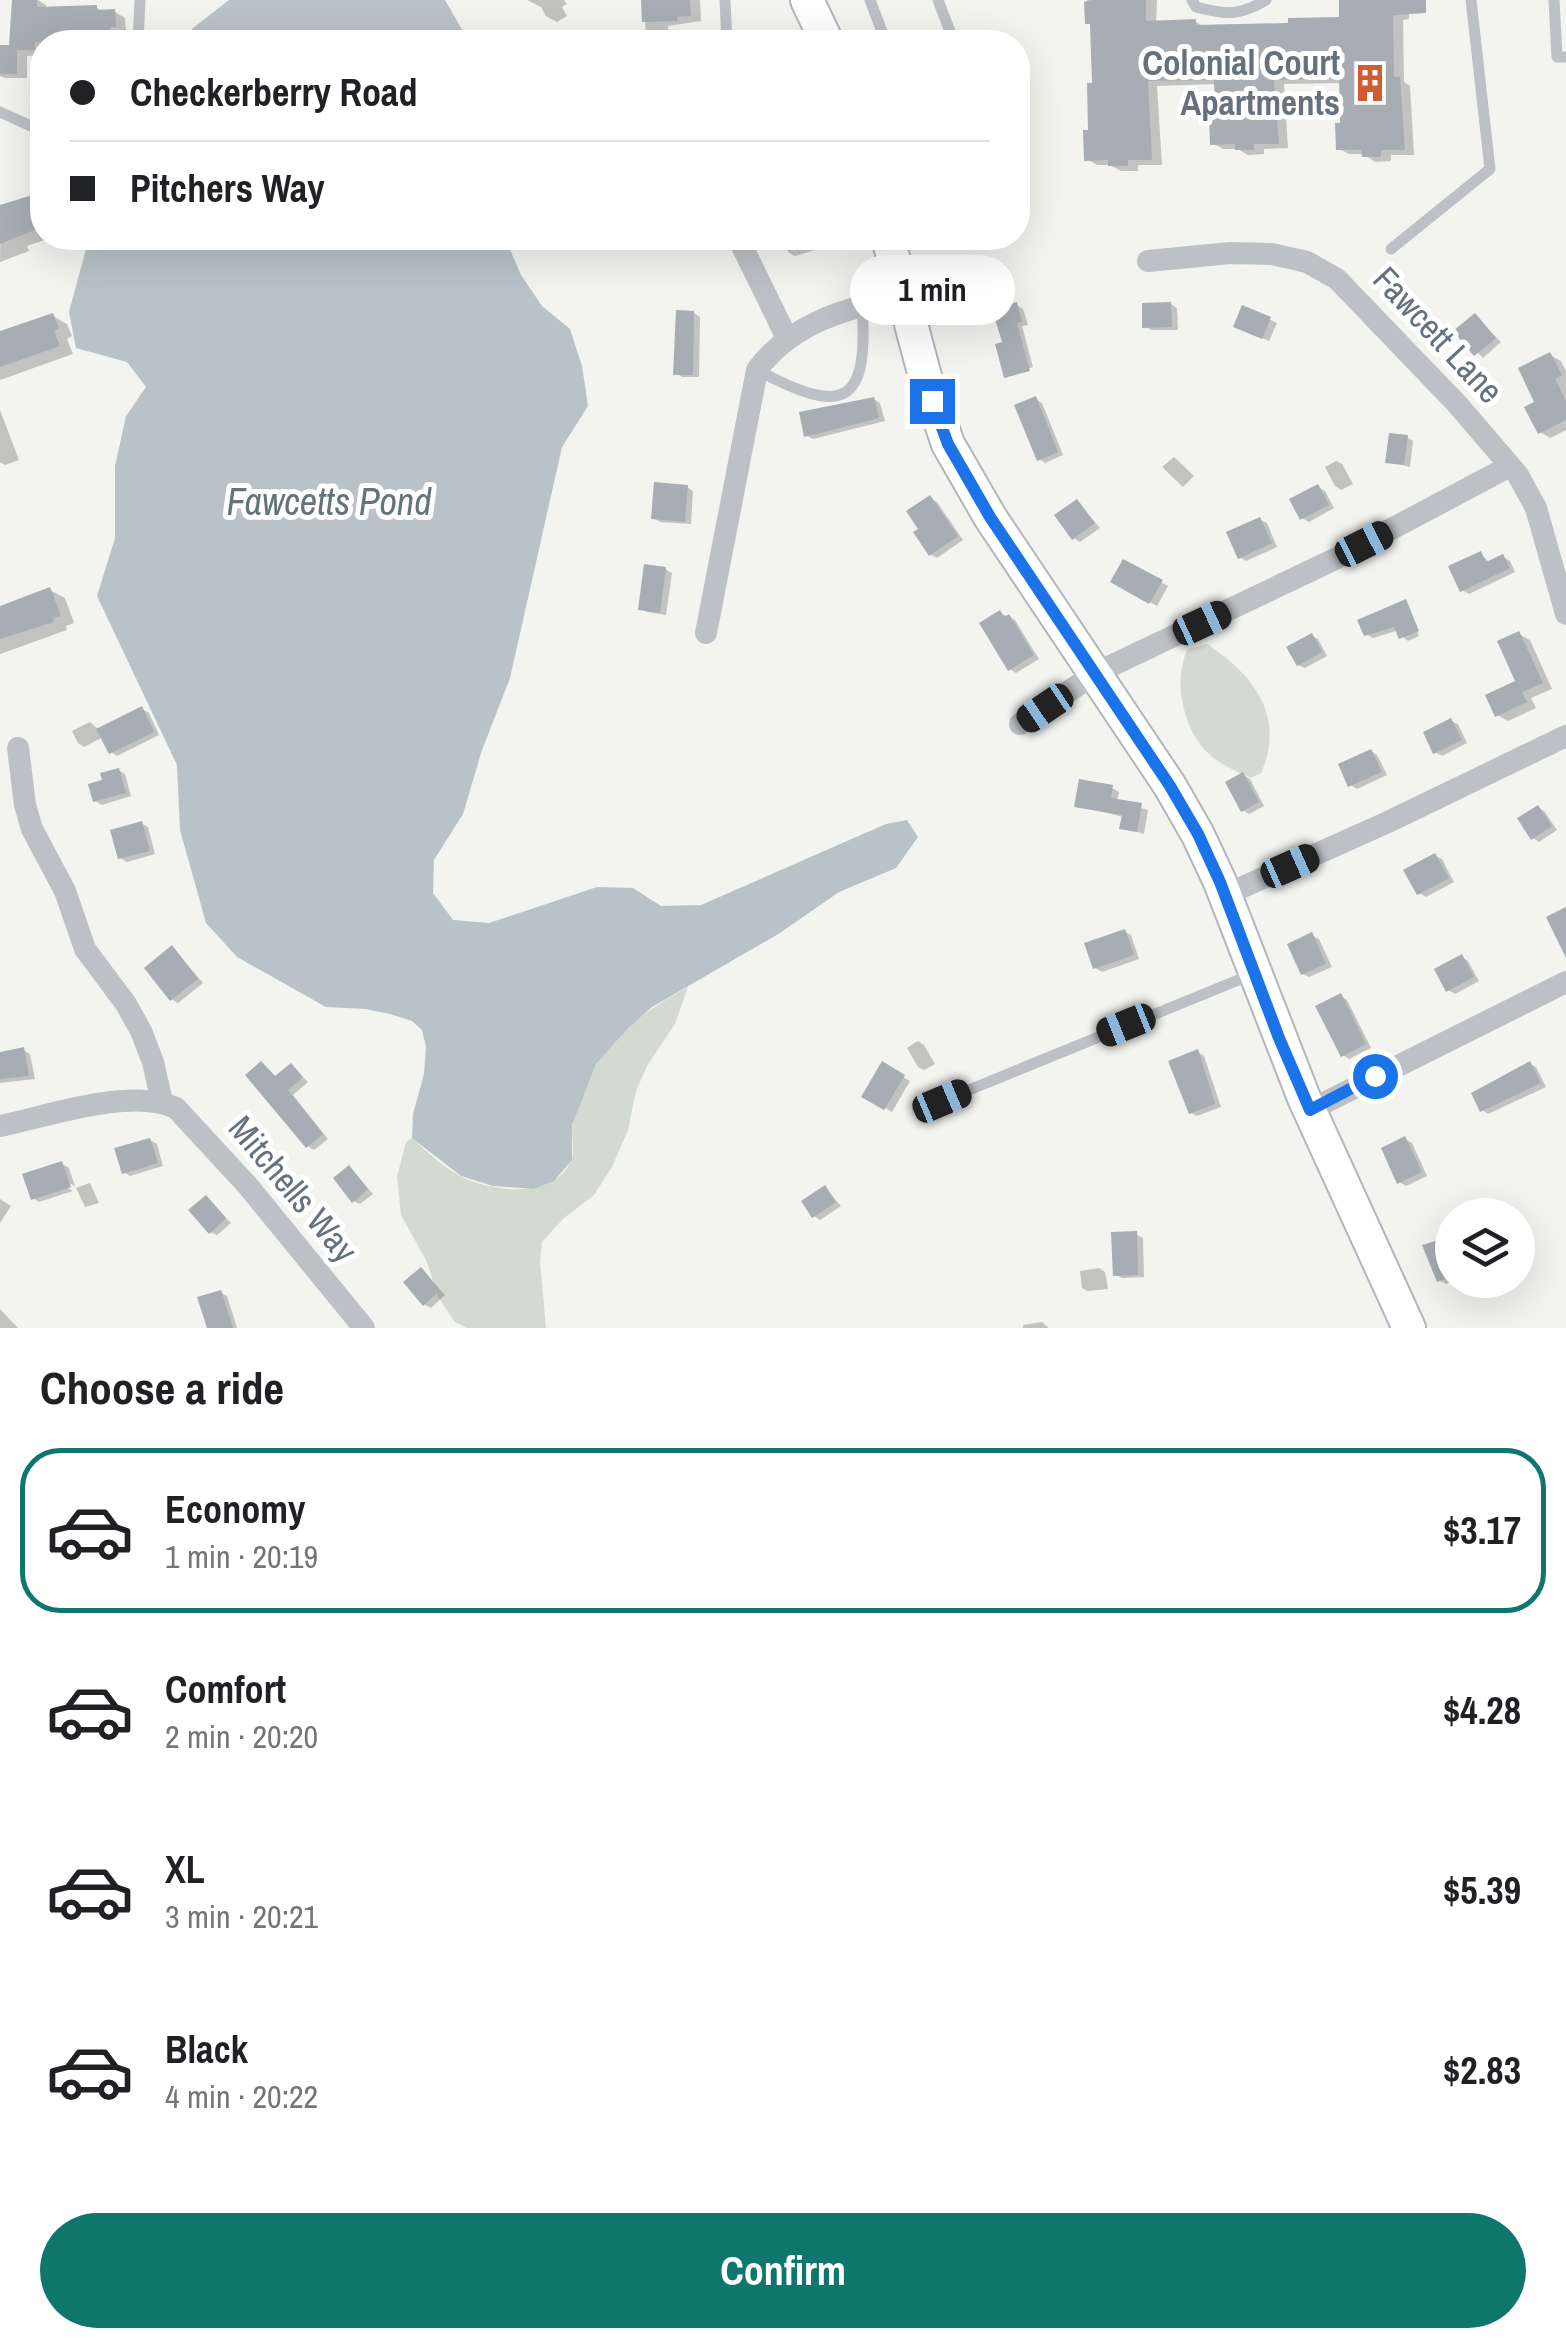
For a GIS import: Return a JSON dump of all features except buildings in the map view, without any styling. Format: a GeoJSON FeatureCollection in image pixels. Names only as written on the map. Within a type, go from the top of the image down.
{"type":"FeatureCollection","features":[{"type":"Feature","properties":{"kind":"main road"},"geometry":{"type":"LineString","coordinates":[[806,0],[821,30]]}},
{"type":"Feature","properties":{"kind":"main road"},"geometry":{"type":"LineString","coordinates":[[891,250],[926,380],[948,444],[990,517],[1187,815],[1225,896],[1310,1110],[1409,1328]]}},
{"type":"Feature","properties":{"kind":"street"},"geometry":{"type":"LineString","coordinates":[[744,250],[787,338]]}},
{"type":"Feature","properties":{"kind":"street","name":"Fawcett Lane"},"geometry":{"type":"LineString","coordinates":[[1148,261],[1253,252],[1287,256],[1323,270],[1354,293],[1510,466],[1536,508],[1566,614]]}},
{"type":"Feature","properties":{"kind":"street"},"geometry":{"type":"LineString","coordinates":[[706,633],[757,370],[787,338],[862,304],[903,296]]}},
{"type":"Feature","properties":{"kind":"street"},"geometry":{"type":"LineString","coordinates":[[1020,724],[1096,674],[1333,560],[1510,466]]}},
{"type":"Feature","properties":{"kind":"street"},"geometry":{"type":"LineString","coordinates":[[1225,896],[1566,736]]}},
{"type":"Feature","properties":{"kind":"street"},"geometry":{"type":"LineString","coordinates":[[0,1126],[116,1102],[162,1102],[154,1062],[141,1031],[85,949],[65,891],[32,829],[18,748]]}},
{"type":"Feature","properties":{"kind":"street"},"geometry":{"type":"LineString","coordinates":[[1310,1110],[1566,982]]}},
{"type":"Feature","properties":{"kind":"street","name":"Mitchells Way"},"geometry":{"type":"LineString","coordinates":[[162,1102],[186,1116],[364,1328]]}},
{"type":"Feature","properties":{"kind":"lane"},"geometry":{"type":"LineString","coordinates":[[139,30],[140,0]]}},
{"type":"Feature","properties":{"kind":"lane"},"geometry":{"type":"LineString","coordinates":[[726,0],[726,30]]}},
{"type":"Feature","properties":{"kind":"lane"},"geometry":{"type":"LineString","coordinates":[[870,0],[881,30]]}},
{"type":"Feature","properties":{"kind":"lane"},"geometry":{"type":"LineString","coordinates":[[938,0],[949,30]]}},
{"type":"Feature","properties":{"kind":"lane"},"geometry":{"type":"LineString","coordinates":[[1192,0],[1196,7],[1244,13],[1266,0]]}},
{"type":"Feature","properties":{"kind":"lane"},"geometry":{"type":"LineString","coordinates":[[1391,249],[1490,169],[1471,0]]}},
{"type":"Feature","properties":{"kind":"lane"},"geometry":{"type":"LineString","coordinates":[[1554,0],[1557,57],[1566,56]]}},
{"type":"Feature","properties":{"kind":"lane"},"geometry":{"type":"LineString","coordinates":[[0,112],[30,126]]}},
{"type":"Feature","properties":{"kind":"lane"},"geometry":{"type":"LineString","coordinates":[[757,370],[810,395],[837,396],[850,390],[862,370],[862,304]]}},
{"type":"Feature","properties":{"kind":"lane"},"geometry":{"type":"LineString","coordinates":[[942,1101],[1255,973]]}},
{"type":"Feature","properties":{"kind":"shaded area"},"geometry":{"type":"Polygon","coordinates":[[[1207,644],[1239,669],[1261,699],[1267,716],[1268,753],[1261,773],[1251,778],[1208,753],[1185,713],[1183,660],[1188,649],[1207,644]]]}},
{"type":"Feature","properties":{"kind":"shaded area"},"geometry":{"type":"Polygon","coordinates":[[[688,987],[675,1024],[647,1066],[636,1091],[628,1130],[612,1167],[594,1195],[564,1218],[542,1242],[546,1328],[467,1328],[455,1322],[438,1297],[427,1262],[401,1215],[397,1177],[406,1142],[412,1138],[454,1172],[473,1182],[521,1189],[551,1182],[571,1161],[577,1108],[604,1053],[636,1020],[688,987]]]}},
{"type":"Feature","properties":{"kind":"water"},"geometry":{"type":"Polygon","coordinates":[[[229,0],[445,0],[462,30],[192,30],[229,0]]]}},
{"type":"Feature","properties":{"kind":"water","name":"Fawcetts Pond"},"geometry":{"type":"Polygon","coordinates":[[[86,250],[510,250],[542,306],[570,329],[582,366],[588,406],[562,447],[510,678],[463,814],[434,860],[433,893],[453,920],[489,923],[597,887],[633,888],[661,906],[701,905],[886,824],[907,820],[918,837],[896,868],[839,892],[780,933],[652,1007],[627,1029],[596,1064],[572,1125],[572,1160],[554,1181],[534,1189],[493,1186],[461,1176],[412,1138],[413,1114],[424,1074],[426,1047],[422,1030],[412,1021],[390,1014],[326,1007],[237,957],[206,923],[180,830],[177,765],[97,596],[115,538],[115,466],[126,416],[146,387],[127,362],[76,348],[69,312],[86,250]]]}},
{"type":"Feature","properties":{"kind":"place","name":"Colonial Court Apartments"},"geometry":{"type":"Point","coordinates":[1370,83]}},
{"type":"Feature","properties":{"kind":"route"},"geometry":{"type":"LineString","coordinates":[[932,401],[948,444],[990,517],[1198,834],[1310,1110],[1375,1076]]}}]}
